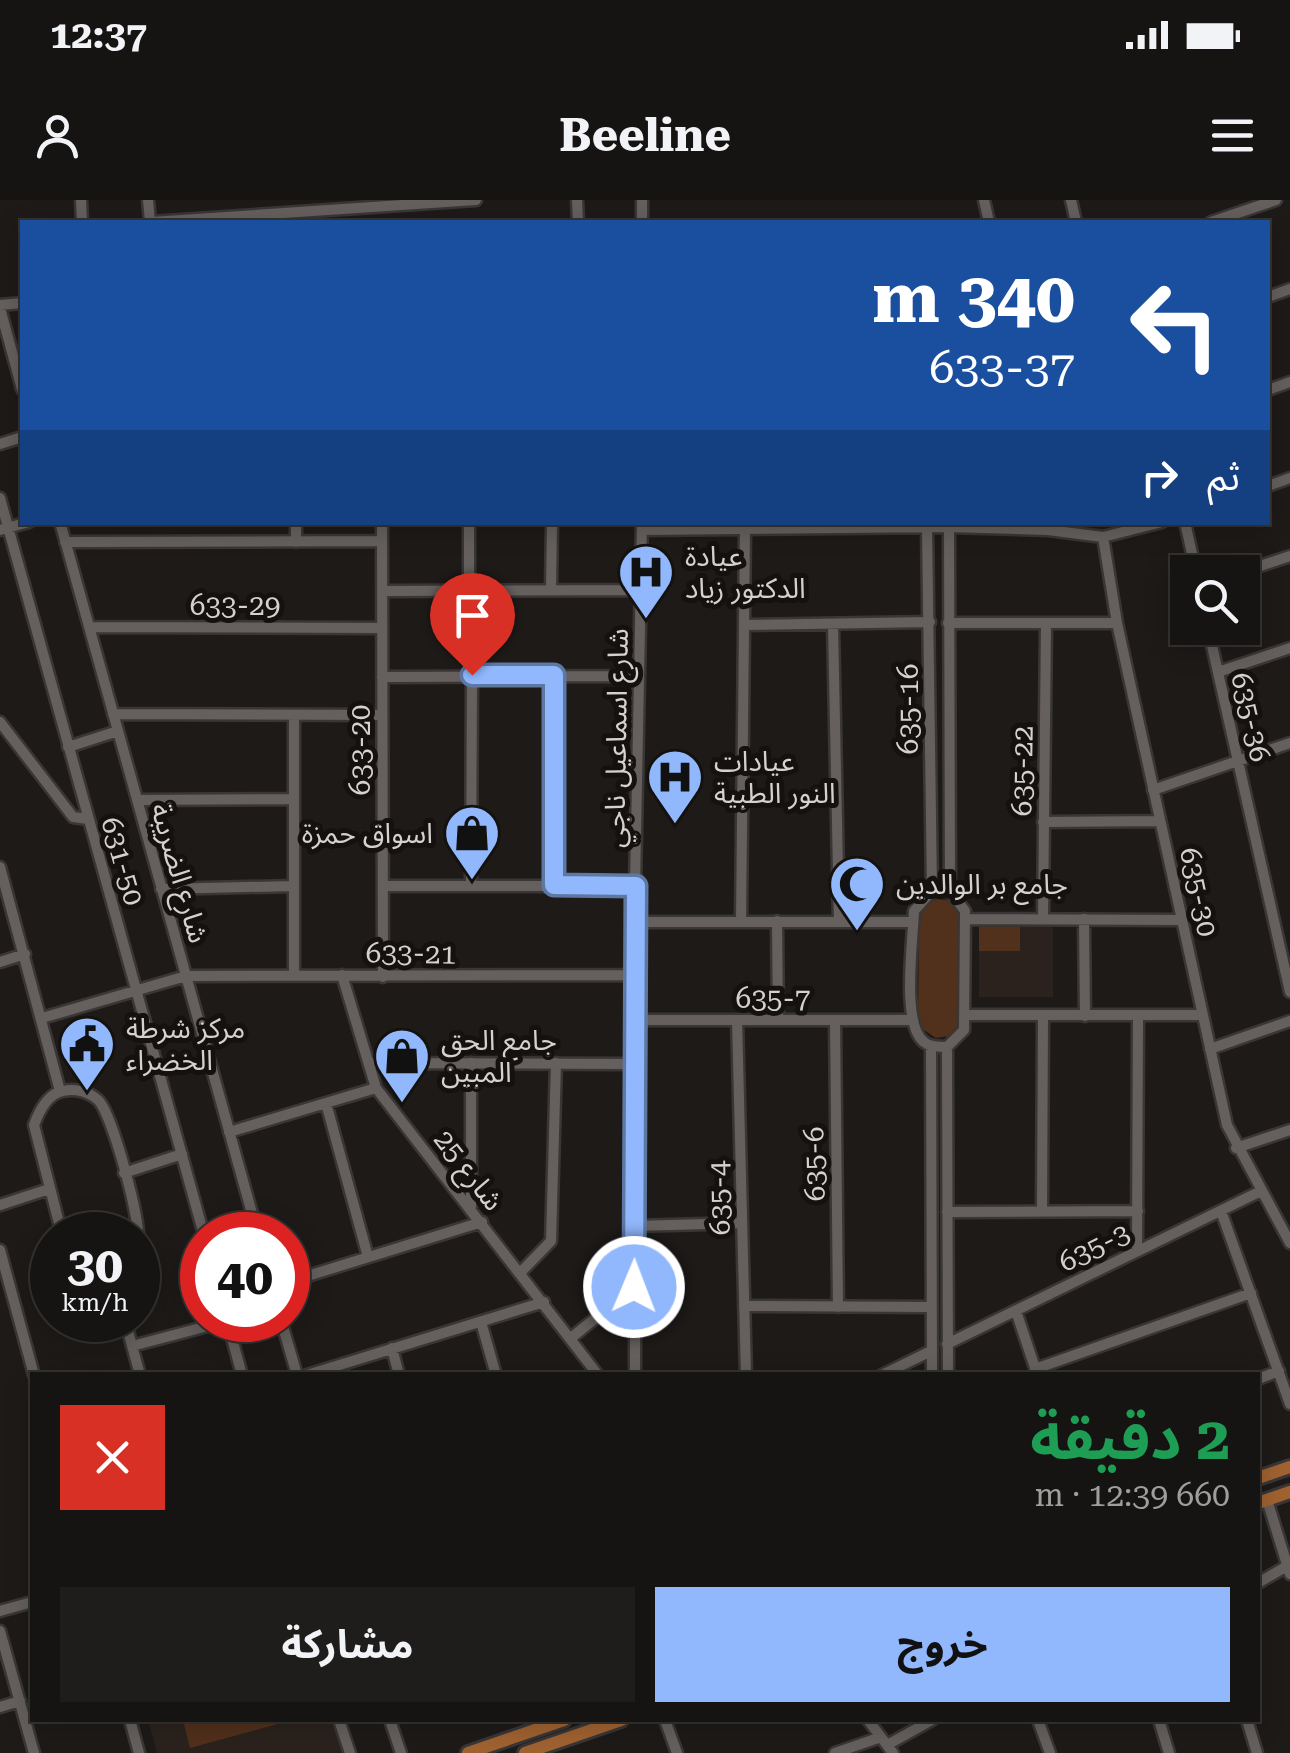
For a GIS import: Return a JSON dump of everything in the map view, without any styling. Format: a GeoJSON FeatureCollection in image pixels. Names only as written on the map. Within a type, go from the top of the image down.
{"type":"FeatureCollection","features":[{"type":"Feature","properties":{"kind":"main road"},"geometry":{"type":"LineString","coordinates":[[1260,1477],[1290,1467]]}},
{"type":"Feature","properties":{"kind":"main road"},"geometry":{"type":"LineString","coordinates":[[1262,1502],[1290,1492]]}},
{"type":"Feature","properties":{"kind":"main road"},"geometry":{"type":"LineString","coordinates":[[468,1753],[553,1722]]}},
{"type":"Feature","properties":{"kind":"main road"},"geometry":{"type":"LineString","coordinates":[[526,1753],[614,1722]]}},
{"type":"Feature","properties":{"kind":"street"},"geometry":{"type":"LineString","coordinates":[[280,200],[281,214]]}},
{"type":"Feature","properties":{"kind":"street"},"geometry":{"type":"LineString","coordinates":[[183,220],[476,200]]}},
{"type":"Feature","properties":{"kind":"street"},"geometry":{"type":"LineString","coordinates":[[1217,220],[1276,200]]}},
{"type":"Feature","properties":{"kind":"street"},"geometry":{"type":"LineString","coordinates":[[366,208],[367,220]]}},
{"type":"Feature","properties":{"kind":"street"},"geometry":{"type":"LineString","coordinates":[[0,306],[20,381]]}},
{"type":"Feature","properties":{"kind":"street","name":"631-50"},"geometry":{"type":"LineString","coordinates":[[0,498],[4,529],[198,1212]]}},
{"type":"Feature","properties":{"kind":"street","name":"شارع الضريبة"},"geometry":{"type":"LineString","coordinates":[[61,525],[252,1212]]}},
{"type":"Feature","properties":{"kind":"street"},"geometry":{"type":"LineString","coordinates":[[296,525],[296,542]]}},
{"type":"Feature","properties":{"kind":"street","name":"633-20"},"geometry":{"type":"LineString","coordinates":[[382,525],[383,977]]}},
{"type":"Feature","properties":{"kind":"street"},"geometry":{"type":"LineString","coordinates":[[469,525],[469,589]]}},
{"type":"Feature","properties":{"kind":"street"},"geometry":{"type":"LineString","coordinates":[[551,589],[552,525]]}},
{"type":"Feature","properties":{"kind":"street"},"geometry":{"type":"LineString","coordinates":[[1186,525],[1192,555]]}},
{"type":"Feature","properties":{"kind":"street"},"geometry":{"type":"LineString","coordinates":[[642,526],[1048,526],[1102,537],[1143,526]]}},
{"type":"Feature","properties":{"kind":"street","name":"شارع اسماعيل ناجي"},"geometry":{"type":"LineString","coordinates":[[635,1372],[636,886],[642,526]]}},
{"type":"Feature","properties":{"kind":"street"},"geometry":{"type":"LineString","coordinates":[[737,527],[744,625],[741,921]]}},
{"type":"Feature","properties":{"kind":"street","name":"635-16"},"geometry":{"type":"LineString","coordinates":[[927,527],[932,891]]}},
{"type":"Feature","properties":{"kind":"street","name":"635-16"},"geometry":{"type":"LineString","coordinates":[[948,1372],[947,1047],[964,1030],[965,1015],[965,919],[959,899],[950,891],[949,527]]}},
{"type":"Feature","properties":{"kind":"street","name":"635-30"},"geometry":{"type":"LineString","coordinates":[[1102,537],[1117,624],[1226,1124],[1290,1243]]}},
{"type":"Feature","properties":{"kind":"street"},"geometry":{"type":"LineString","coordinates":[[65,542],[382,542]]}},
{"type":"Feature","properties":{"kind":"street"},"geometry":{"type":"LineString","coordinates":[[1260,566],[1290,556]]}},
{"type":"Feature","properties":{"kind":"street"},"geometry":{"type":"LineString","coordinates":[[382,591],[642,590]]}},
{"type":"Feature","properties":{"kind":"street"},"geometry":{"type":"LineString","coordinates":[[744,625],[930,622]]}},
{"type":"Feature","properties":{"kind":"street"},"geometry":{"type":"LineString","coordinates":[[948,623],[1117,624]]}},
{"type":"Feature","properties":{"kind":"street","name":"635-22"},"geometry":{"type":"LineString","coordinates":[[1043,919],[1046,623]]}},
{"type":"Feature","properties":{"kind":"street"},"geometry":{"type":"LineString","coordinates":[[833,624],[839,922]]}},
{"type":"Feature","properties":{"kind":"street","name":"633-29"},"geometry":{"type":"LineString","coordinates":[[88,627],[382,628]]}},
{"type":"Feature","properties":{"kind":"street","name":"635-36"},"geometry":{"type":"LineString","coordinates":[[1212,645],[1290,992]]}},
{"type":"Feature","properties":{"kind":"street"},"geometry":{"type":"LineString","coordinates":[[1218,672],[1290,648]]}},
{"type":"Feature","properties":{"kind":"street"},"geometry":{"type":"LineString","coordinates":[[471,884],[472,675]]}},
{"type":"Feature","properties":{"kind":"street"},"geometry":{"type":"LineString","coordinates":[[554,675],[554,885]]}},
{"type":"Feature","properties":{"kind":"street"},"geometry":{"type":"LineString","coordinates":[[382,677],[640,676]]}},
{"type":"Feature","properties":{"kind":"street"},"geometry":{"type":"LineString","coordinates":[[113,714],[382,716]]}},
{"type":"Feature","properties":{"kind":"street"},"geometry":{"type":"LineString","coordinates":[[294,715],[294,975]]}},
{"type":"Feature","properties":{"kind":"street"},"geometry":{"type":"LineString","coordinates":[[0,722],[72,817],[88,819]]}},
{"type":"Feature","properties":{"kind":"street"},"geometry":{"type":"LineString","coordinates":[[68,747],[118,731]]}},
{"type":"Feature","properties":{"kind":"street"},"geometry":{"type":"LineString","coordinates":[[1153,790],[1290,742]]}},
{"type":"Feature","properties":{"kind":"street"},"geometry":{"type":"LineString","coordinates":[[137,800],[294,799]]}},
{"type":"Feature","properties":{"kind":"street"},"geometry":{"type":"LineString","coordinates":[[1044,822],[1160,821]]}},
{"type":"Feature","properties":{"kind":"street"},"geometry":{"type":"LineString","coordinates":[[0,866],[60,1091]]}},
{"type":"Feature","properties":{"kind":"street"},"geometry":{"type":"LineString","coordinates":[[162,889],[294,886]]}},
{"type":"Feature","properties":{"kind":"street"},"geometry":{"type":"LineString","coordinates":[[383,886],[636,886]]}},
{"type":"Feature","properties":{"kind":"street"},"geometry":{"type":"LineString","coordinates":[[947,1047],[932,1046],[916,1033],[910,1020],[917,905],[932,891],[950,891]]}},
{"type":"Feature","properties":{"kind":"street"},"geometry":{"type":"LineString","coordinates":[[965,919],[1182,920]]}},
{"type":"Feature","properties":{"kind":"street"},"geometry":{"type":"LineString","coordinates":[[1084,920],[1085,1016]]}},
{"type":"Feature","properties":{"kind":"street"},"geometry":{"type":"LineString","coordinates":[[777,921],[778,1020]]}},
{"type":"Feature","properties":{"kind":"street"},"geometry":{"type":"LineString","coordinates":[[636,922],[914,922]]}},
{"type":"Feature","properties":{"kind":"street"},"geometry":{"type":"LineString","coordinates":[[0,962],[24,954]]}},
{"type":"Feature","properties":{"kind":"street","name":"شارع 25"},"geometry":{"type":"LineString","coordinates":[[342,975],[376,1088],[596,1372]]}},
{"type":"Feature","properties":{"kind":"street","name":"633-21"},"geometry":{"type":"LineString","coordinates":[[42,1018],[186,976],[636,975]]}},
{"type":"Feature","properties":{"kind":"street"},"geometry":{"type":"LineString","coordinates":[[965,1015],[1203,1016]]}},
{"type":"Feature","properties":{"kind":"street"},"geometry":{"type":"LineString","coordinates":[[1042,1211],[1043,1016]]}},
{"type":"Feature","properties":{"kind":"street"},"geometry":{"type":"LineString","coordinates":[[1138,1016],[1138,1250]]}},
{"type":"Feature","properties":{"kind":"street","name":"635-7"},"geometry":{"type":"LineString","coordinates":[[636,1020],[910,1020]]}},
{"type":"Feature","properties":{"kind":"street","name":"635-4"},"geometry":{"type":"LineString","coordinates":[[737,1020],[746,1372]]}},
{"type":"Feature","properties":{"kind":"street","name":"635-6"},"geometry":{"type":"LineString","coordinates":[[834,1020],[838,1306]]}},
{"type":"Feature","properties":{"kind":"street"},"geometry":{"type":"LineString","coordinates":[[1210,1049],[1290,1021]]}},
{"type":"Feature","properties":{"kind":"street"},"geometry":{"type":"LineString","coordinates":[[932,1046],[932,1372]]}},
{"type":"Feature","properties":{"kind":"street"},"geometry":{"type":"LineString","coordinates":[[370,1063],[636,1064]]}},
{"type":"Feature","properties":{"kind":"street"},"geometry":{"type":"LineString","coordinates":[[471,1064],[472,1209]]}},
{"type":"Feature","properties":{"kind":"street"},"geometry":{"type":"LineString","coordinates":[[521,1272],[552,1241],[556,1064]]}},
{"type":"Feature","properties":{"kind":"street"},"geometry":{"type":"LineString","coordinates":[[229,1132],[376,1088]]}},
{"type":"Feature","properties":{"kind":"street"},"geometry":{"type":"LineString","coordinates":[[56,1212],[34,1125],[45,1103],[60,1091],[84,1092],[102,1104],[135,1212]]}},
{"type":"Feature","properties":{"kind":"street"},"geometry":{"type":"LineString","coordinates":[[326,1103],[368,1258]]}},
{"type":"Feature","properties":{"kind":"street"},"geometry":{"type":"LineString","coordinates":[[1236,1148],[1290,1130]]}},
{"type":"Feature","properties":{"kind":"street"},"geometry":{"type":"LineString","coordinates":[[124,1173],[182,1154]]}},
{"type":"Feature","properties":{"kind":"street"},"geometry":{"type":"LineString","coordinates":[[0,1205],[50,1189]]}},
{"type":"Feature","properties":{"kind":"street","name":"635-3"},"geometry":{"type":"LineString","coordinates":[[947,1344],[1260,1191]]}},
{"type":"Feature","properties":{"kind":"street"},"geometry":{"type":"LineString","coordinates":[[947,1212],[1138,1211]]}},
{"type":"Feature","properties":{"kind":"street"},"geometry":{"type":"LineString","coordinates":[[1222,1211],[1290,1404]]}},
{"type":"Feature","properties":{"kind":"street"},"geometry":{"type":"LineString","coordinates":[[310,1275],[482,1222]]}},
{"type":"Feature","properties":{"kind":"street"},"geometry":{"type":"LineString","coordinates":[[636,1226],[742,1223]]}},
{"type":"Feature","properties":{"kind":"street"},"geometry":{"type":"LineString","coordinates":[[0,1250],[33,1372]]}},
{"type":"Feature","properties":{"kind":"street"},"geometry":{"type":"LineString","coordinates":[[572,1338],[634,1287]]}},
{"type":"Feature","properties":{"kind":"street"},"geometry":{"type":"LineString","coordinates":[[1016,1311],[1036,1372],[1251,1293]]}},
{"type":"Feature","properties":{"kind":"street"},"geometry":{"type":"LineString","coordinates":[[316,1372],[544,1302]]}},
{"type":"Feature","properties":{"kind":"street"},"geometry":{"type":"LineString","coordinates":[[744,1306],[930,1307]]}},
{"type":"Feature","properties":{"kind":"street"},"geometry":{"type":"LineString","coordinates":[[0,1313],[16,1309]]}},
{"type":"Feature","properties":{"kind":"street"},"geometry":{"type":"LineString","coordinates":[[481,1322],[495,1372]]}},
{"type":"Feature","properties":{"kind":"street"},"geometry":{"type":"LineString","coordinates":[[132,1346],[180,1333]]}},
{"type":"Feature","properties":{"kind":"street"},"geometry":{"type":"LineString","coordinates":[[131,1342],[139,1372]]}},
{"type":"Feature","properties":{"kind":"street"},"geometry":{"type":"LineString","coordinates":[[233,1342],[241,1372]]}},
{"type":"Feature","properties":{"kind":"street"},"geometry":{"type":"LineString","coordinates":[[288,1342],[296,1372]]}},
{"type":"Feature","properties":{"kind":"street"},"geometry":{"type":"LineString","coordinates":[[392,1348],[398,1372]]}},
{"type":"Feature","properties":{"kind":"street"},"geometry":{"type":"LineString","coordinates":[[888,1372],[931,1351]]}},
{"type":"Feature","properties":{"kind":"street"},"geometry":{"type":"LineString","coordinates":[[1260,1378],[1278,1371]]}},
{"type":"Feature","properties":{"kind":"street"},"geometry":{"type":"LineString","coordinates":[[1260,1582],[1289,1570],[1262,1502]]}},
{"type":"Feature","properties":{"kind":"street"},"geometry":{"type":"LineString","coordinates":[[0,1612],[30,1603]]}},
{"type":"Feature","properties":{"kind":"street"},"geometry":{"type":"LineString","coordinates":[[0,1631],[34,1753]]}},
{"type":"Feature","properties":{"kind":"street"},"geometry":{"type":"LineString","coordinates":[[0,1707],[20,1701]]}},
{"type":"Feature","properties":{"kind":"street"},"geometry":{"type":"LineString","coordinates":[[131,1722],[139,1753]]}},
{"type":"Feature","properties":{"kind":"street"},"geometry":{"type":"LineString","coordinates":[[341,1722],[350,1753]]}},
{"type":"Feature","properties":{"kind":"street"},"geometry":{"type":"LineString","coordinates":[[390,1722],[398,1753]]}},
{"type":"Feature","properties":{"kind":"street"},"geometry":{"type":"LineString","coordinates":[[665,1722],[677,1753]]}},
{"type":"Feature","properties":{"kind":"street"},"geometry":{"type":"LineString","coordinates":[[870,1722],[887,1745]]}},
{"type":"Feature","properties":{"kind":"street"},"geometry":{"type":"LineString","coordinates":[[835,1753],[887,1745],[928,1722]]}},
{"type":"Feature","properties":{"kind":"street"},"geometry":{"type":"LineString","coordinates":[[1039,1722],[1050,1753]]}},
{"type":"Feature","properties":{"kind":"street"},"geometry":{"type":"LineString","coordinates":[[1160,1722],[1169,1753]]}},
{"type":"Feature","properties":{"kind":"street"},"geometry":{"type":"LineString","coordinates":[[1247,1722],[1256,1753]]}},
{"type":"Feature","properties":{"kind":"shaded area"},"geometry":{"type":"Polygon","coordinates":[[[936,899],[948,900],[958,913],[959,1024],[949,1036],[936,1038],[921,1028],[918,1018],[919,919],[925,905],[936,899]]]}},
{"type":"Feature","properties":{"kind":"shaded area"},"geometry":{"type":"Polygon","coordinates":[[[979,926],[1053,927],[1053,997],[979,997],[979,926]]]}},
{"type":"Feature","properties":{"kind":"shaded area"},"geometry":{"type":"Polygon","coordinates":[[[979,926],[1020,926],[1020,951],[979,951],[979,926]]]}},
{"type":"Feature","properties":{"kind":"shaded area"},"geometry":{"type":"Polygon","coordinates":[[[149,1722],[334,1722],[343,1753],[157,1753],[149,1722]]]}},
{"type":"Feature","properties":{"kind":"shaded area"},"geometry":{"type":"Polygon","coordinates":[[[184,1722],[285,1722],[190,1748],[184,1722]]]}},
{"type":"Feature","properties":{"kind":"place","name":"عيادة الدكتور زياد"},"geometry":{"type":"Point","coordinates":[646,621]}},
{"type":"Feature","properties":{"kind":"place","name":"عيادات النور الطبية"},"geometry":{"type":"Point","coordinates":[675,826]}},
{"type":"Feature","properties":{"kind":"place","name":"اسواق حمزة"},"geometry":{"type":"Point","coordinates":[472,882]}},
{"type":"Feature","properties":{"kind":"place","name":"جامع بر الوالدين"},"geometry":{"type":"Point","coordinates":[857,933]}},
{"type":"Feature","properties":{"kind":"place","name":"مركز شرطة الخضراء"},"geometry":{"type":"Point","coordinates":[87,1093]}},
{"type":"Feature","properties":{"kind":"place","name":"جامع الحق المبين"},"geometry":{"type":"Point","coordinates":[402,1105]}},
{"type":"Feature","properties":{"kind":"route"},"geometry":{"type":"LineString","coordinates":[[472,675],[554,675],[554,885],[636,886],[634,1287]]}}]}
